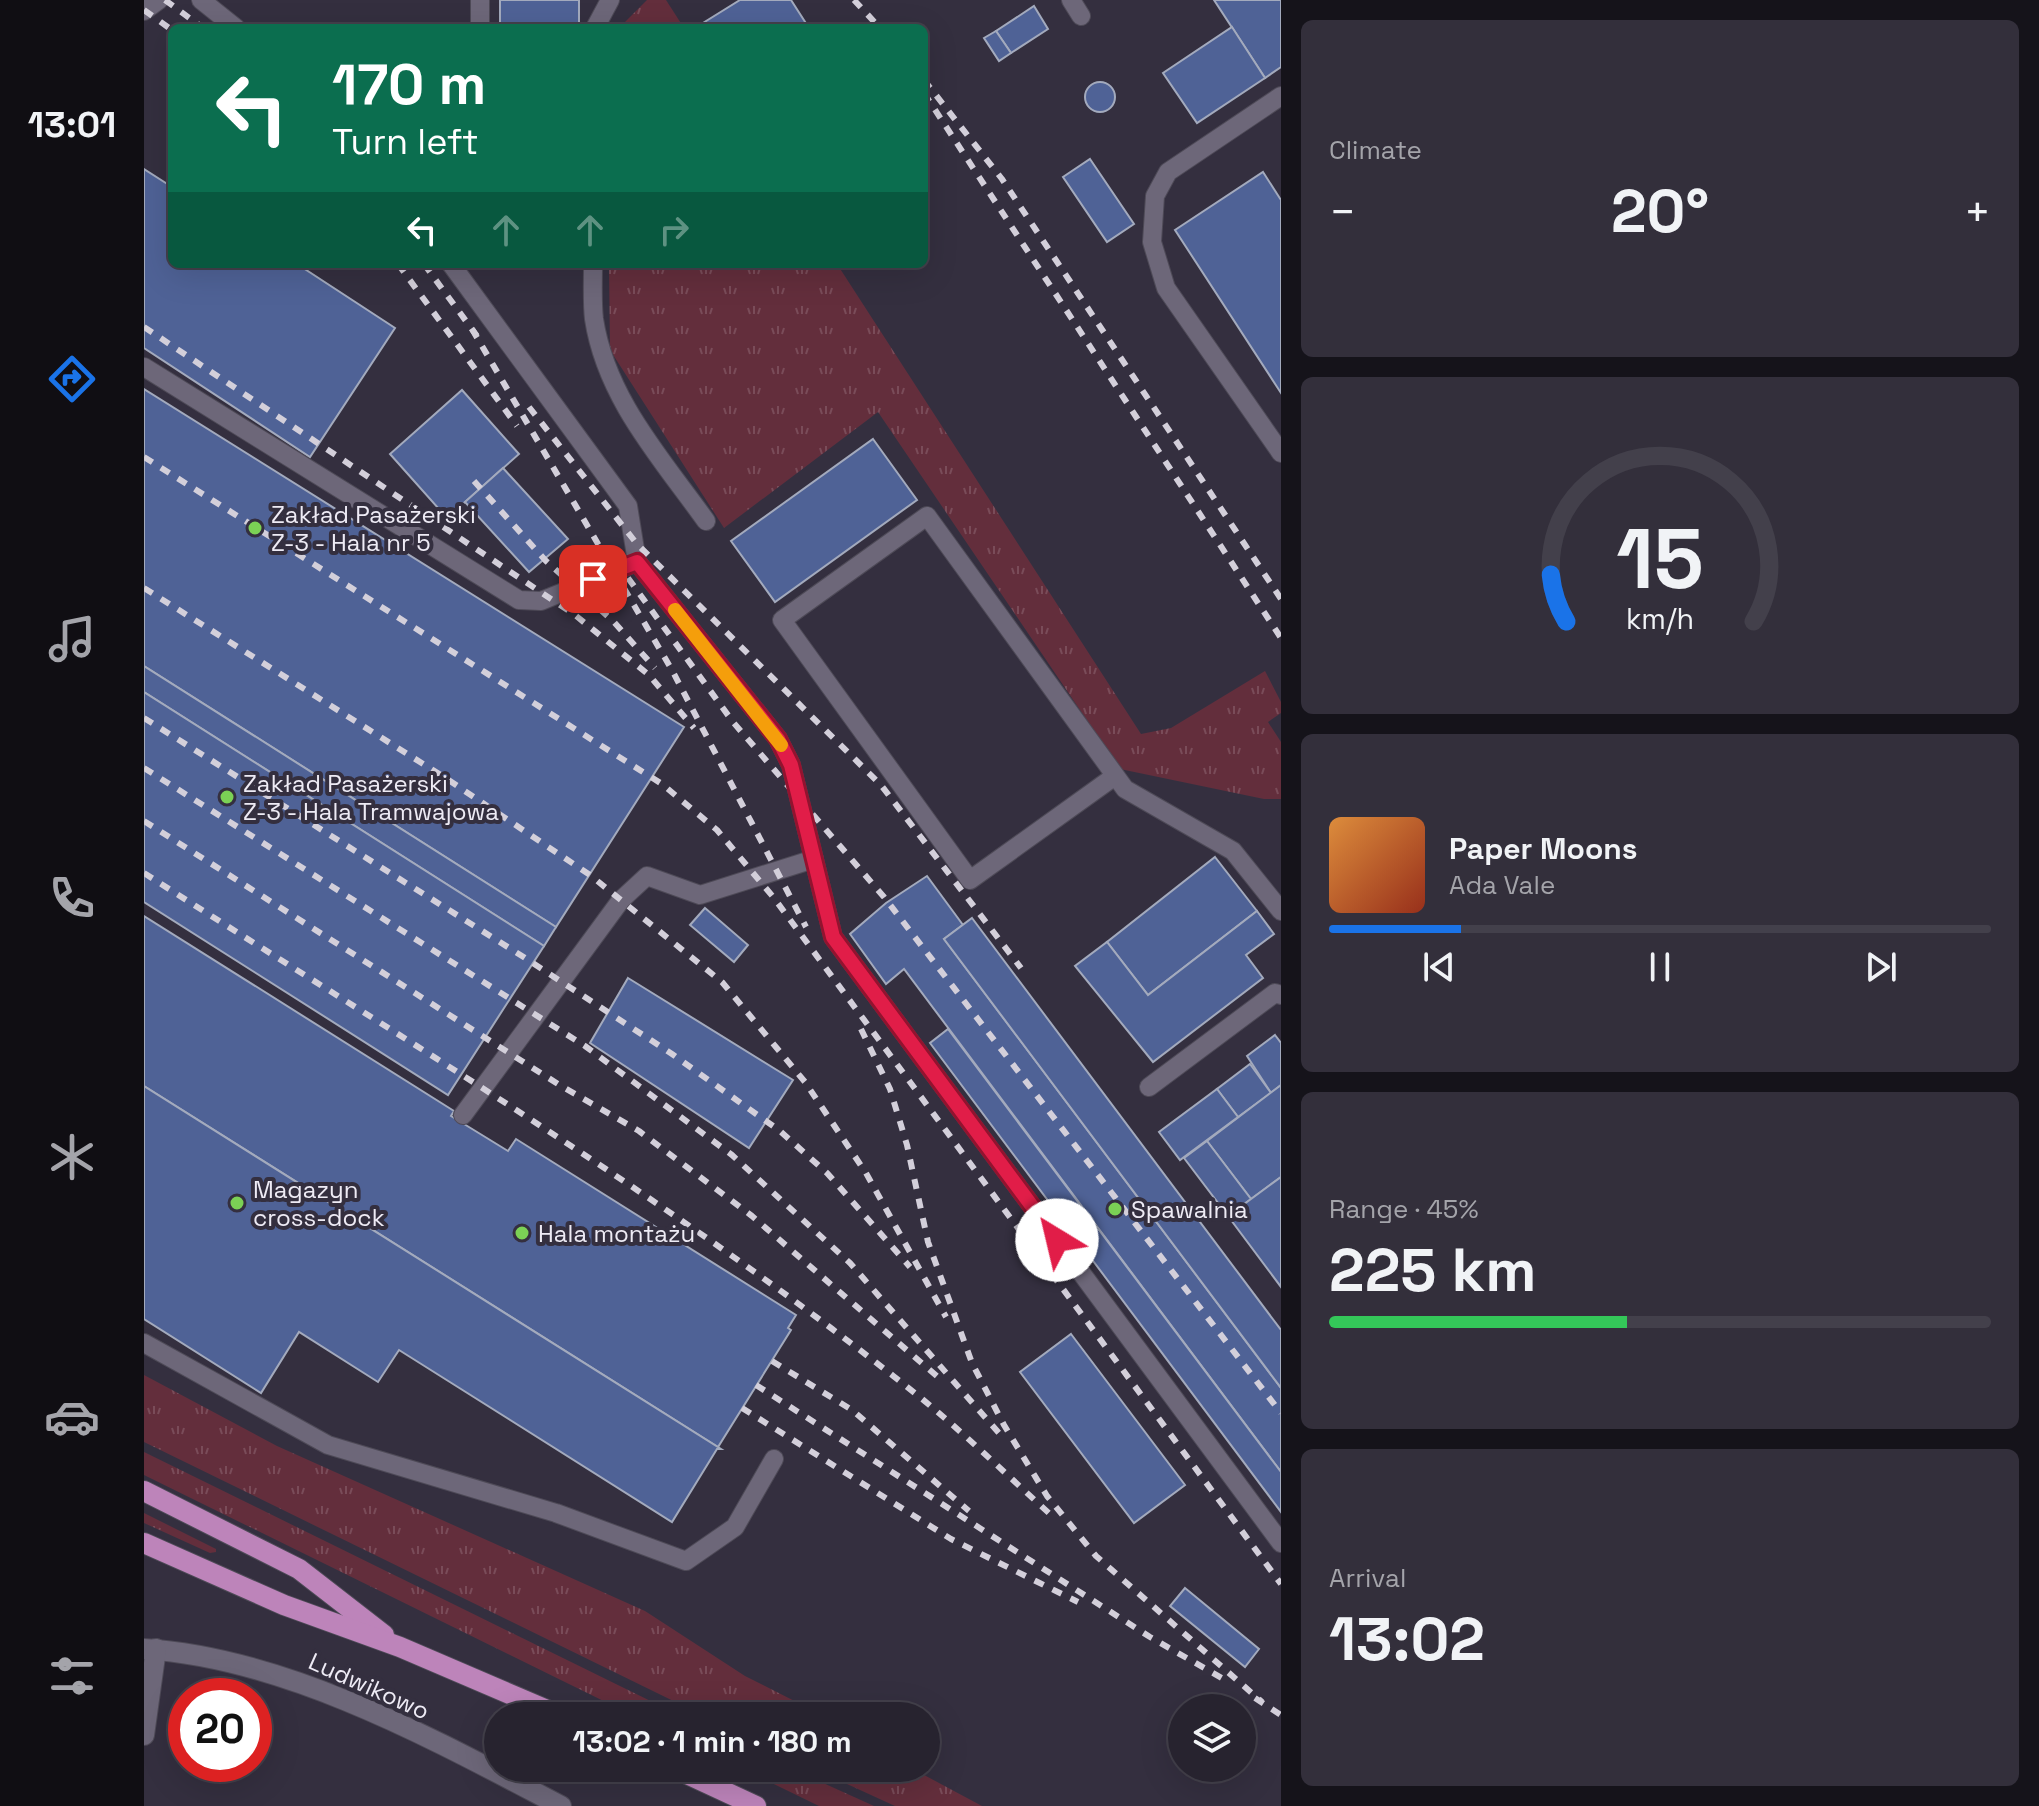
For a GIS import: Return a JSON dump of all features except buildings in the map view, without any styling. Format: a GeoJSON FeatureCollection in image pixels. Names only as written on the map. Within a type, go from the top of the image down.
{"type":"FeatureCollection","features":[{"type":"Feature","properties":{"kind":"main road"},"geometry":{"type":"LineString","coordinates":[[144,1491],[299,1569],[400,1647]]}},
{"type":"Feature","properties":{"kind":"main road"},"geometry":{"type":"LineString","coordinates":[[144,1543],[284,1605],[400,1647],[528,1702]]}},
{"type":"Feature","properties":{"kind":"main road"},"geometry":{"type":"LineString","coordinates":[[704,1782],[756,1806]]}},
{"type":"Feature","properties":{"kind":"street"},"geometry":{"type":"LineString","coordinates":[[144,1735],[150,1649]]}},
{"type":"Feature","properties":{"kind":"street","name":"Ludwikowo"},"geometry":{"type":"LineString","coordinates":[[150,1649],[229,1663],[297,1682],[361,1708],[561,1806]]}},
{"type":"Feature","properties":{"kind":"lane"},"geometry":{"type":"LineString","coordinates":[[144,11],[159,0]]}},
{"type":"Feature","properties":{"kind":"lane"},"geometry":{"type":"LineString","coordinates":[[201,0],[231,24]]}},
{"type":"Feature","properties":{"kind":"lane"},"geometry":{"type":"LineString","coordinates":[[480,0],[480,24]]}},
{"type":"Feature","properties":{"kind":"lane"},"geometry":{"type":"LineString","coordinates":[[597,24],[610,0]]}},
{"type":"Feature","properties":{"kind":"lane"},"geometry":{"type":"LineString","coordinates":[[1281,96],[1168,172],[1155,196],[1152,242],[1166,288],[1281,453]]}},
{"type":"Feature","properties":{"kind":"lane"},"geometry":{"type":"LineString","coordinates":[[454,268],[628,506],[637,562],[778,739],[791,765],[833,937],[1281,1543]]}},
{"type":"Feature","properties":{"kind":"lane"},"geometry":{"type":"LineString","coordinates":[[593,268],[594,318],[604,361],[619,398],[706,521]]}},
{"type":"Feature","properties":{"kind":"lane"},"geometry":{"type":"LineString","coordinates":[[144,367],[519,600],[541,601],[637,562]]}},
{"type":"Feature","properties":{"kind":"lane"},"geometry":{"type":"LineString","coordinates":[[1115,776],[970,880],[782,620],[927,516],[1125,789],[1233,851],[1281,911]]}},
{"type":"Feature","properties":{"kind":"lane"},"geometry":{"type":"LineString","coordinates":[[463,1115],[621,900],[647,876],[700,895],[814,859]]}},
{"type":"Feature","properties":{"kind":"lane"},"geometry":{"type":"LineString","coordinates":[[1149,1087],[1275,993],[1281,995]]}},
{"type":"Feature","properties":{"kind":"lane"},"geometry":{"type":"LineString","coordinates":[[144,1343],[328,1445],[556,1513],[686,1561],[735,1527],[774,1459]]}},
{"type":"Feature","properties":{"kind":"green space"},"geometry":{"type":"Polygon","coordinates":[[[647,0],[666,0],[681,24],[623,24],[647,0]]]}},
{"type":"Feature","properties":{"kind":"green space"},"geometry":{"type":"Polygon","coordinates":[[[609,268],[840,268],[1141,734],[1171,728],[1265,671],[1281,702],[1281,713],[1268,722],[1281,742],[1281,799],[1264,799],[1120,769],[878,412],[724,528],[610,350],[609,268]]]}},
{"type":"Feature","properties":{"kind":"green space"},"geometry":{"type":"Polygon","coordinates":[[[144,1375],[277,1446],[645,1611],[745,1676],[796,1702],[675,1702],[144,1442],[144,1375]]]}},
{"type":"Feature","properties":{"kind":"green space"},"geometry":{"type":"Polygon","coordinates":[[[144,1452],[653,1702],[606,1702],[144,1475],[144,1452]]]}},
{"type":"Feature","properties":{"kind":"green space"},"geometry":{"type":"Polygon","coordinates":[[[144,1513],[216,1549],[216,1552],[210,1553],[144,1523],[144,1513]]]}},
{"type":"Feature","properties":{"kind":"green space"},"geometry":{"type":"Polygon","coordinates":[[[770,1782],[821,1782],[874,1806],[819,1806],[770,1782]]]}},
{"type":"Feature","properties":{"kind":"green space"},"geometry":{"type":"Polygon","coordinates":[[[843,1782],[937,1782],[982,1806],[895,1806],[843,1782]]]}},
{"type":"Feature","properties":{"kind":"railway"},"geometry":{"type":"LineString","coordinates":[[165,0],[198,24]]}},
{"type":"Feature","properties":{"kind":"railway"},"geometry":{"type":"LineString","coordinates":[[854,0],[876,24]]}},
{"type":"Feature","properties":{"kind":"railway"},"geometry":{"type":"LineString","coordinates":[[144,10],[168,27]]}},
{"type":"Feature","properties":{"kind":"railway"},"geometry":{"type":"LineString","coordinates":[[928,85],[1002,179],[1281,599]]}},
{"type":"Feature","properties":{"kind":"railway"},"geometry":{"type":"LineString","coordinates":[[928,99],[1281,638]]}},
{"type":"Feature","properties":{"kind":"railway"},"geometry":{"type":"LineString","coordinates":[[401,268],[517,426]]}},
{"type":"Feature","properties":{"kind":"railway"},"geometry":{"type":"LineString","coordinates":[[427,268],[477,336]]}},
{"type":"Feature","properties":{"kind":"railway"},"geometry":{"type":"LineString","coordinates":[[144,327],[575,615],[649,675],[694,728]]}},
{"type":"Feature","properties":{"kind":"railway"},"geometry":{"type":"LineString","coordinates":[[472,329],[672,670],[806,927]]}},
{"type":"Feature","properties":{"kind":"railway"},"geometry":{"type":"LineString","coordinates":[[529,407],[637,544],[881,785],[1021,968]]}},
{"type":"Feature","properties":{"kind":"railway"},"geometry":{"type":"LineString","coordinates":[[144,457],[662,784],[717,830],[774,898],[1281,1584]]}},
{"type":"Feature","properties":{"kind":"railway"},"geometry":{"type":"LineString","coordinates":[[474,481],[546,561],[613,621],[655,668]]}},
{"type":"Feature","properties":{"kind":"railway"},"geometry":{"type":"LineString","coordinates":[[628,578],[733,722],[884,897],[1281,1413]]}},
{"type":"Feature","properties":{"kind":"railway"},"geometry":{"type":"LineString","coordinates":[[144,588],[447,779],[590,875],[722,982],[805,1082],[866,1173],[946,1317]]}},
{"type":"Feature","properties":{"kind":"railway"},"geometry":{"type":"LineString","coordinates":[[144,718],[522,956],[672,1054],[780,1131],[827,1173],[910,1267]]}},
{"type":"Feature","properties":{"kind":"railway"},"geometry":{"type":"LineString","coordinates":[[144,768],[585,1046],[732,1155],[850,1263],[1005,1440]]}},
{"type":"Feature","properties":{"kind":"railway"},"geometry":{"type":"LineString","coordinates":[[144,821],[558,1084],[639,1131],[752,1216],[939,1378]]}},
{"type":"Feature","properties":{"kind":"railway"},"geometry":{"type":"LineString","coordinates":[[144,873],[441,1061],[734,1257],[921,1398],[1051,1515]]}},
{"type":"Feature","properties":{"kind":"railway"},"geometry":{"type":"LineString","coordinates":[[861,1029],[890,1089],[907,1145],[928,1242],[972,1363],[1004,1425],[1047,1496],[1096,1556],[1262,1702]]}},
{"type":"Feature","properties":{"kind":"railway"},"geometry":{"type":"LineString","coordinates":[[772,1361],[852,1410],[969,1511]]}},
{"type":"Feature","properties":{"kind":"railway"},"geometry":{"type":"LineString","coordinates":[[756,1385],[1150,1637],[1227,1681]]}},
{"type":"Feature","properties":{"kind":"railway"},"geometry":{"type":"LineString","coordinates":[[742,1408],[951,1539],[1078,1602]]}},
{"type":"Feature","properties":{"kind":"railway"},"geometry":{"type":"LineString","coordinates":[[1256,1699],[1281,1715]]}},
{"type":"Feature","properties":{"kind":"slow traffic"},"geometry":{"type":"LineString","coordinates":[[675,610],[781,745]]}},
{"type":"Feature","properties":{"kind":"place","name":"Zakład Pasażerski Z-3 - Hala nr 5"},"geometry":{"type":"Point","coordinates":[255,528]}},
{"type":"Feature","properties":{"kind":"place","name":"Zakład Pasażerski Z-3 - Hala Tramwajowa"},"geometry":{"type":"Point","coordinates":[227,797]}},
{"type":"Feature","properties":{"kind":"place","name":"Magazyn cross-dock"},"geometry":{"type":"Point","coordinates":[237,1203]}},
{"type":"Feature","properties":{"kind":"place","name":"Spawalnia"},"geometry":{"type":"Point","coordinates":[1115,1209]}},
{"type":"Feature","properties":{"kind":"place","name":"Hala montażu"},"geometry":{"type":"Point","coordinates":[522,1233]}},
{"type":"Feature","properties":{"kind":"route"},"geometry":{"type":"LineString","coordinates":[[593,579],[637,562],[778,739],[791,765],[833,937],[1057,1240]]}}]}
